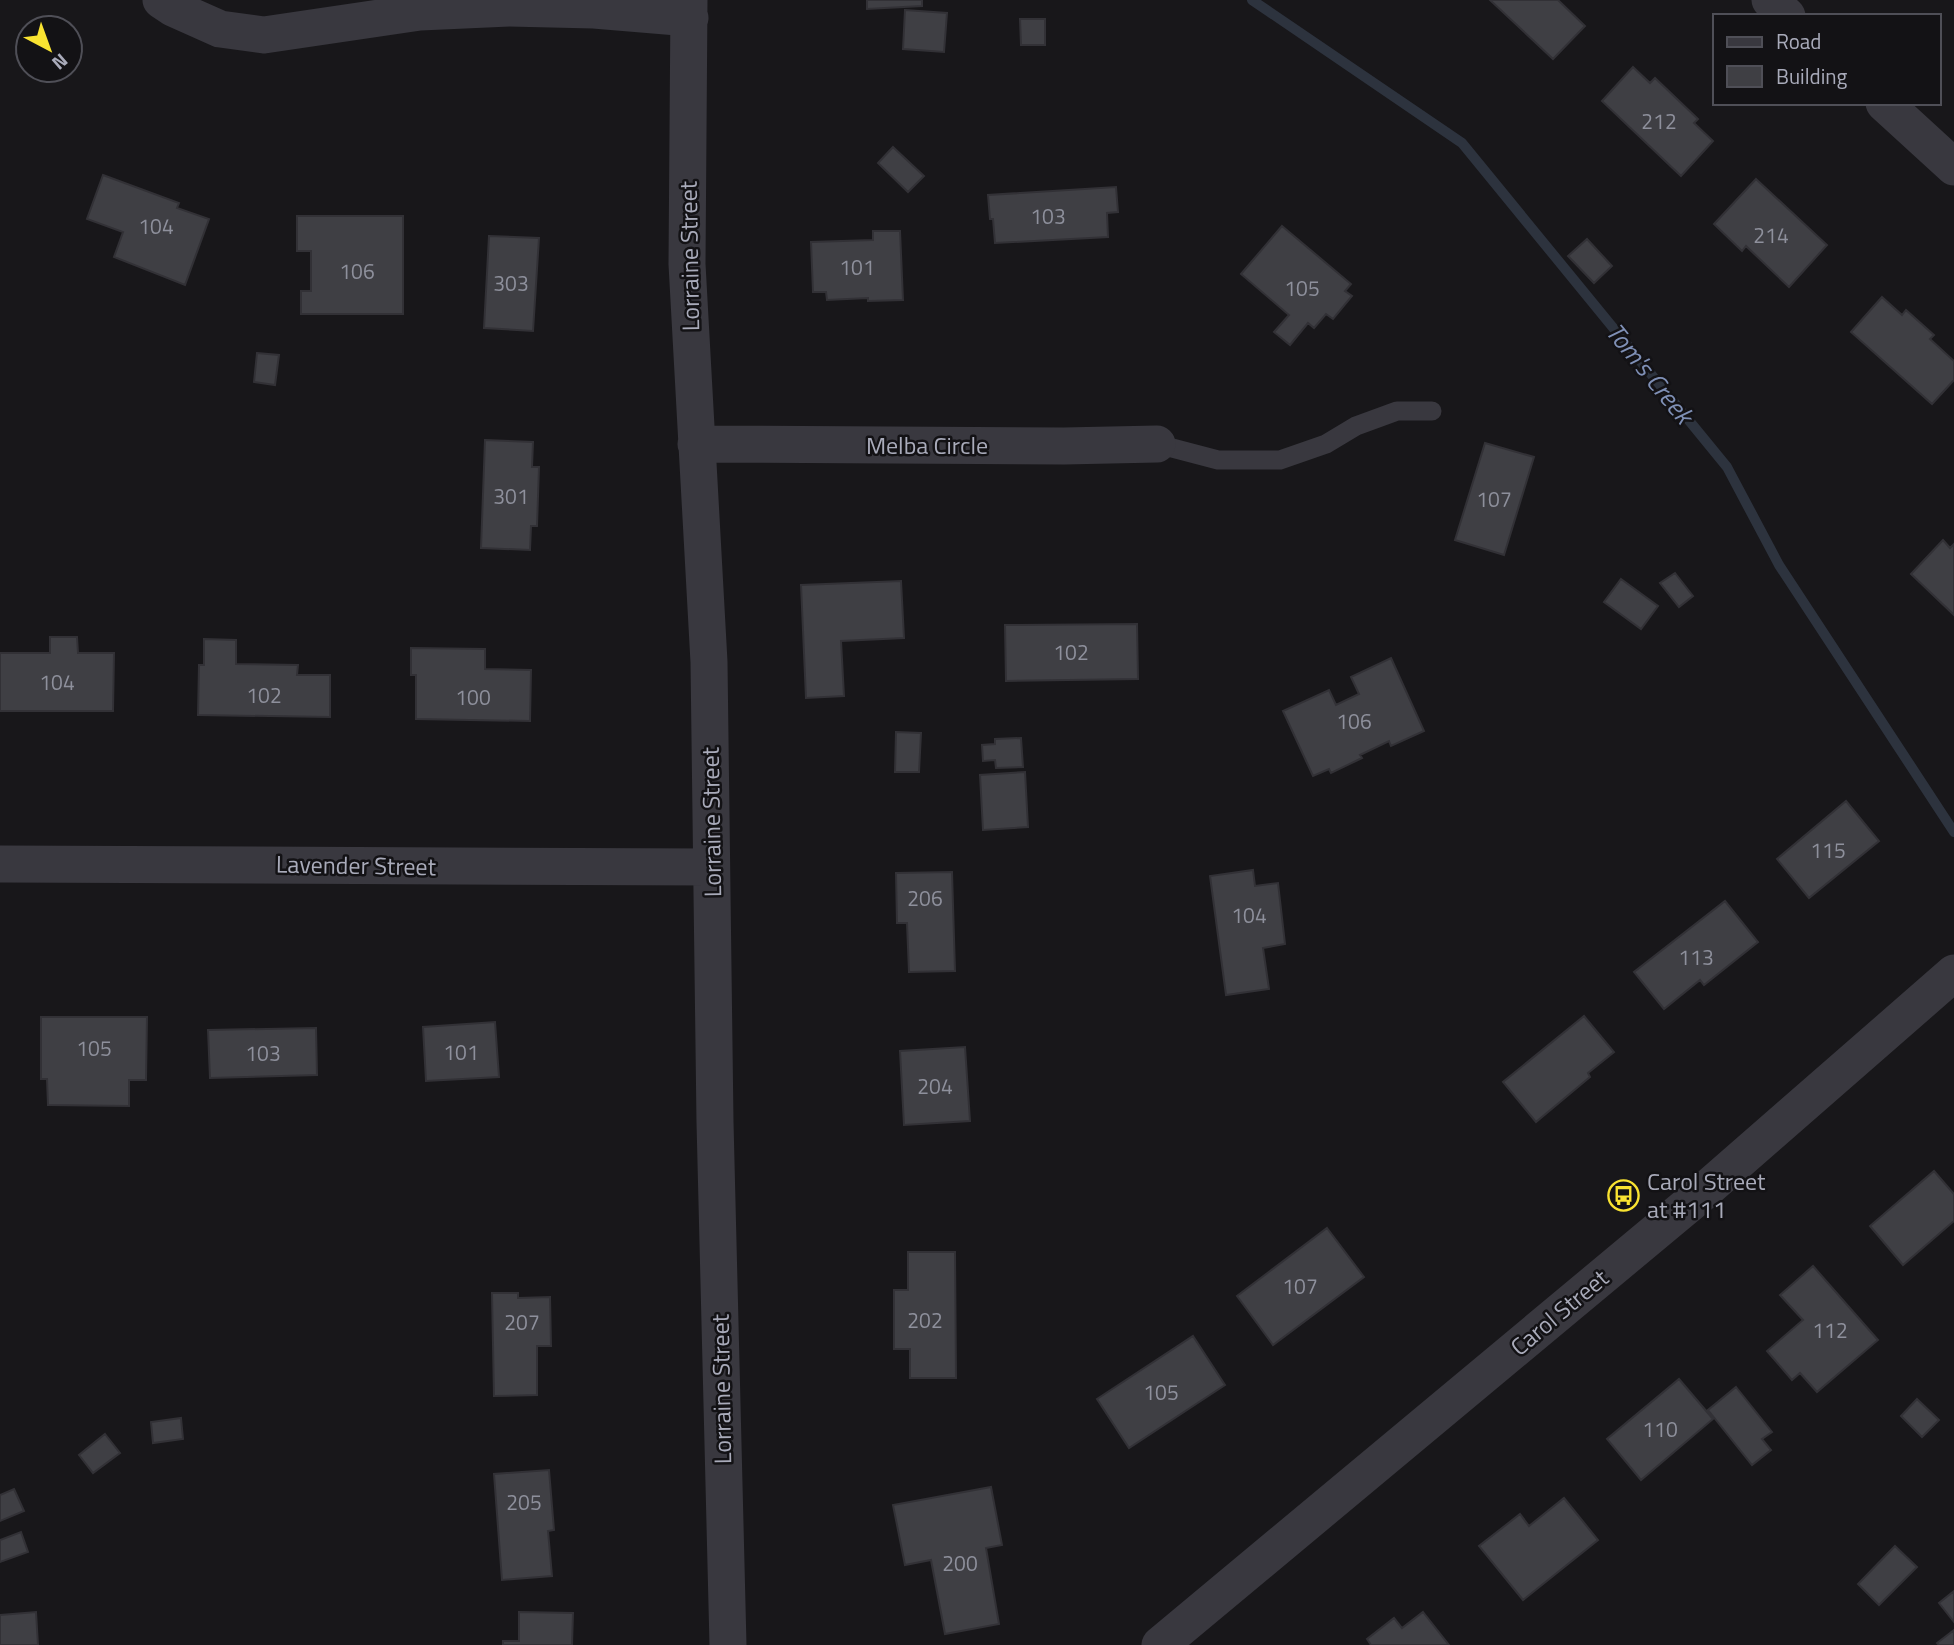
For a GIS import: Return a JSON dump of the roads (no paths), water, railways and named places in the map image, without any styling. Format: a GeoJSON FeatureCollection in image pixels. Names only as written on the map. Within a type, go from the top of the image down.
{"type":"FeatureCollection","features":[{"type":"Feature","properties":{"kind":"street"},"geometry":{"type":"LineString","coordinates":[[161,0],[220,29],[264,35],[420,12],[509,8],[690,9]]}},
{"type":"Feature","properties":{"kind":"street"},"geometry":{"type":"LineString","coordinates":[[1769,0],[1785,14]]}},
{"type":"Feature","properties":{"kind":"street","name":"Lorraine Street"},"geometry":{"type":"LineString","coordinates":[[690,9],[687,264],[709,662],[715,1122],[728,1645]]}},
{"type":"Feature","properties":{"kind":"street"},"geometry":{"type":"LineString","coordinates":[[1886,105],[1954,167]]}},
{"type":"Feature","properties":{"kind":"street","name":"Melba Circle"},"geometry":{"type":"LineString","coordinates":[[696,444],[1157,444]]}},
{"type":"Feature","properties":{"kind":"street","name":"Lavender Street"},"geometry":{"type":"LineString","coordinates":[[0,863],[711,867]]}},
{"type":"Feature","properties":{"kind":"street","name":"Carol Street"},"geometry":{"type":"LineString","coordinates":[[1160,1645],[1694,1200],[1954,973]]}},
{"type":"Feature","properties":{"kind":"lane"},"geometry":{"type":"LineString","coordinates":[[1157,444],[1218,460],[1280,460],[1326,444],[1356,426],[1396,411],[1432,411]]}},
{"type":"Feature","properties":{"kind":"waterway","name":"Tom's Creek"},"geometry":{"type":"LineString","coordinates":[[1252,0],[1462,143],[1727,467],[1779,565],[1954,832]]}},
{"type":"Feature","properties":{"kind":"place","name":"Carol Street at #111"},"geometry":{"type":"Point","coordinates":[1624,1195]}}]}
